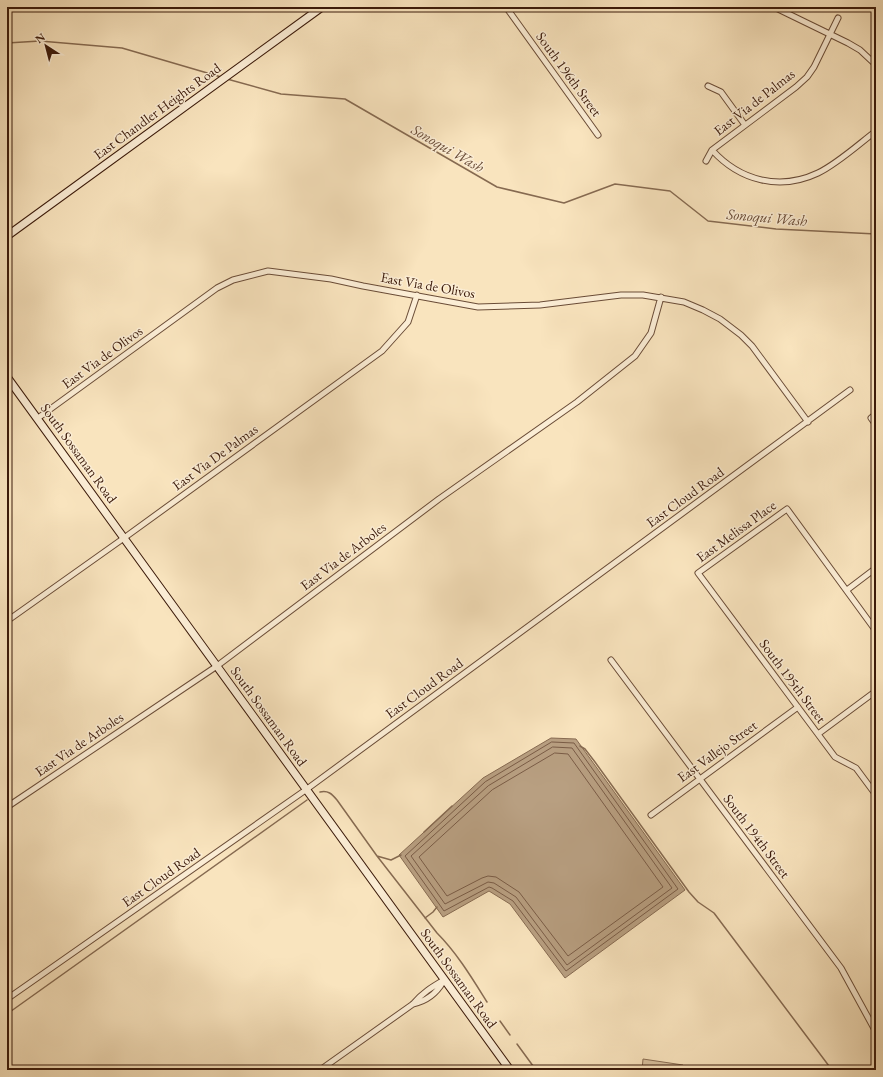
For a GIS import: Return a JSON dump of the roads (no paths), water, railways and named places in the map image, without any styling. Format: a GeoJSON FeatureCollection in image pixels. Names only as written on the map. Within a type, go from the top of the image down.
{"type":"FeatureCollection","features":[{"type":"Feature","properties":{"kind":"main road","name":"East Chandler Heights Road"},"geometry":{"type":"LineString","coordinates":[[7,236],[322,7]]}},
{"type":"Feature","properties":{"kind":"main road","name":"South Sossaman Road"},"geometry":{"type":"LineString","coordinates":[[7,377],[510,1070]]}},
{"type":"Feature","properties":{"kind":"street","name":"South 196th Street"},"geometry":{"type":"LineString","coordinates":[[506,7],[598,135]]}},
{"type":"Feature","properties":{"kind":"street"},"geometry":{"type":"LineString","coordinates":[[774,7],[831,34],[860,50],[876,65]]}},
{"type":"Feature","properties":{"kind":"street","name":"East Via de Palmas"},"geometry":{"type":"LineString","coordinates":[[706,161],[712,150],[796,88],[807,77],[814,67],[838,18]]}},
{"type":"Feature","properties":{"kind":"street"},"geometry":{"type":"LineString","coordinates":[[708,86],[721,92],[745,125]]}},
{"type":"Feature","properties":{"kind":"street"},"geometry":{"type":"LineString","coordinates":[[712,150],[728,165],[751,178],[764,181],[790,182],[807,178],[820,172],[876,131]]}},
{"type":"Feature","properties":{"kind":"street","name":"East Via de Olivos"},"geometry":{"type":"LineString","coordinates":[[38,418],[217,288],[233,280],[268,271],[331,279],[478,306],[540,305],[621,295],[643,295],[684,302],[720,319],[741,335],[752,346],[808,422]]}},
{"type":"Feature","properties":{"kind":"street","name":"East Via De Palmas"},"geometry":{"type":"LineString","coordinates":[[7,621],[382,351],[408,322],[417,295]]}},
{"type":"Feature","properties":{"kind":"street","name":"East Via de Arboles"},"geometry":{"type":"LineString","coordinates":[[7,807],[217,666],[440,499],[577,402],[635,356],[651,333],[661,298]]}},
{"type":"Feature","properties":{"kind":"street","name":"East Cloud Road"},"geometry":{"type":"LineString","coordinates":[[7,999],[307,789],[850,390]]}},
{"type":"Feature","properties":{"kind":"street"},"geometry":{"type":"LineString","coordinates":[[876,414],[871,418],[876,425]]}},
{"type":"Feature","properties":{"kind":"street","name":"East Melissa Place"},"geometry":{"type":"LineString","coordinates":[[698,573],[787,509],[846,590]]}},
{"type":"Feature","properties":{"kind":"street"},"geometry":{"type":"LineString","coordinates":[[876,568],[846,590],[876,631]]}},
{"type":"Feature","properties":{"kind":"street","name":"South 195th Street"},"geometry":{"type":"LineString","coordinates":[[698,573],[835,756],[839,760],[856,768],[876,795]]}},
{"type":"Feature","properties":{"kind":"street","name":"South 194th Street"},"geometry":{"type":"LineString","coordinates":[[611,660],[841,968],[876,1032]]}},
{"type":"Feature","properties":{"kind":"street"},"geometry":{"type":"LineString","coordinates":[[818,734],[876,691]]}},
{"type":"Feature","properties":{"kind":"street","name":"East Vallejo Street"},"geometry":{"type":"LineString","coordinates":[[651,815],[798,707]]}},
{"type":"Feature","properties":{"kind":"street"},"geometry":{"type":"LineString","coordinates":[[320,1070],[413,1004],[423,1002],[437,991],[444,980]]}},
{"type":"Feature","properties":{"kind":"water"},"geometry":{"type":"Polygon","coordinates":[[[551,738],[576,739],[685,890],[565,978],[510,904],[489,891],[443,917],[399,855],[483,778],[551,738]]]}},
{"type":"Feature","properties":{"kind":"waterway","name":"Sonoqui Wash"},"geometry":{"type":"LineString","coordinates":[[7,43],[40,41],[122,48],[221,77]]}},
{"type":"Feature","properties":{"kind":"waterway","name":"Sonoqui Wash"},"geometry":{"type":"LineString","coordinates":[[227,79],[281,94],[345,99],[497,187],[564,203],[615,184],[670,191],[708,221],[776,229],[876,234]]}},
{"type":"Feature","properties":{"kind":"waterway"},"geometry":{"type":"LineString","coordinates":[[580,746],[585,749],[595,762],[689,892],[698,902],[714,913],[832,1070]]}},
{"type":"Feature","properties":{"kind":"waterway"},"geometry":{"type":"LineString","coordinates":[[320,792],[330,793],[337,800],[377,856],[437,933],[458,957],[487,1002]]}},
{"type":"Feature","properties":{"kind":"waterway"},"geometry":{"type":"LineString","coordinates":[[7,1014],[307,800]]}},
{"type":"Feature","properties":{"kind":"waterway"},"geometry":{"type":"LineString","coordinates":[[424,832],[452,806]]}},
{"type":"Feature","properties":{"kind":"waterway"},"geometry":{"type":"LineString","coordinates":[[377,856],[391,860],[401,855]]}},
{"type":"Feature","properties":{"kind":"waterway"},"geometry":{"type":"LineString","coordinates":[[425,918],[437,907]]}},
{"type":"Feature","properties":{"kind":"waterway"},"geometry":{"type":"LineString","coordinates":[[500,1021],[510,1035]]}},
{"type":"Feature","properties":{"kind":"waterway"},"geometry":{"type":"LineString","coordinates":[[517,1044],[536,1070]]}}]}
